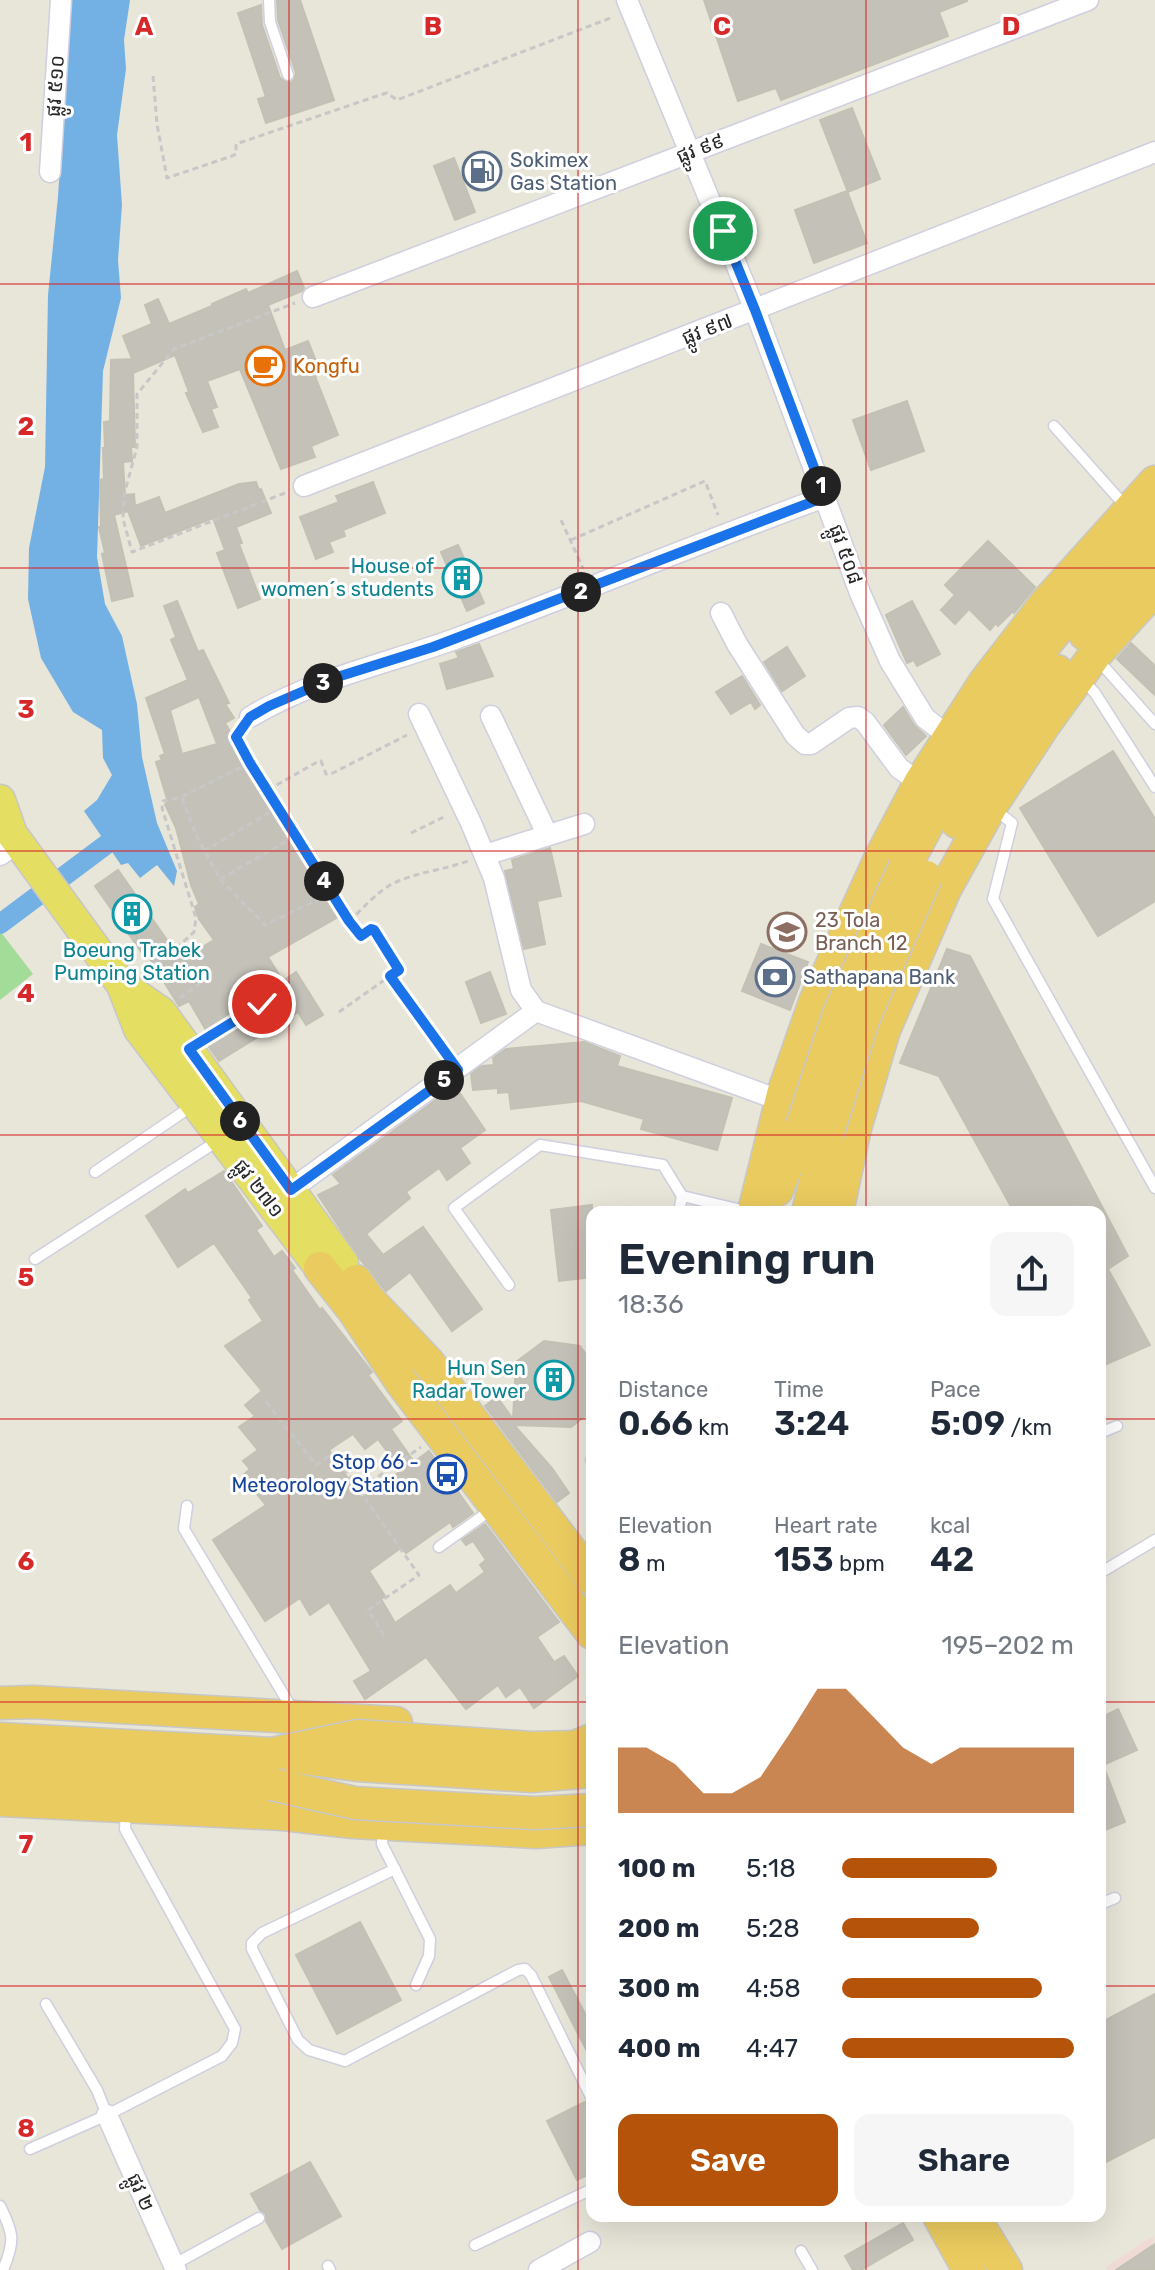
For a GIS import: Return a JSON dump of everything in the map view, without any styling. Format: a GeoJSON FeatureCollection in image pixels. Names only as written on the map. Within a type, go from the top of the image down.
{"type":"FeatureCollection","features":[{"type":"Feature","properties":{"kind":"highway"},"geometry":{"type":"LineString","coordinates":[[787,1206],[814,1131],[863,1020],[915,872],[967,755],[1004,699],[1142,514],[1155,482]]}},
{"type":"Feature","properties":{"kind":"highway"},"geometry":{"type":"LineString","coordinates":[[755,1206],[783,1098],[815,1002],[880,859],[920,783],[985,682],[1046,603],[1142,514]]}},
{"type":"Feature","properties":{"kind":"highway"},"geometry":{"type":"LineString","coordinates":[[915,872],[1025,713],[1080,640],[1155,555]]}},
{"type":"Feature","properties":{"kind":"highway"},"geometry":{"type":"LineString","coordinates":[[838,1206],[858,1117],[884,1030],[945,889],[991,806],[1086,666],[1155,589]]}},
{"type":"Feature","properties":{"kind":"highway"},"geometry":{"type":"LineString","coordinates":[[783,1098],[858,1117]]}},
{"type":"Feature","properties":{"kind":"highway"},"geometry":{"type":"LineString","coordinates":[[771,1206],[814,1131]]}},
{"type":"Feature","properties":{"kind":"highway"},"geometry":{"type":"LineString","coordinates":[[808,1206],[814,1131]]}},
{"type":"Feature","properties":{"kind":"highway"},"geometry":{"type":"LineString","coordinates":[[814,1131],[820,1206]]}},
{"type":"Feature","properties":{"kind":"highway"},"geometry":{"type":"LineString","coordinates":[[332,1266],[428,1362],[586,1571]]}},
{"type":"Feature","properties":{"kind":"highway"},"geometry":{"type":"LineString","coordinates":[[332,1266],[354,1311],[440,1433],[586,1597]]}},
{"type":"Feature","properties":{"kind":"highway"},"geometry":{"type":"LineString","coordinates":[[380,1312],[416,1373],[586,1624]]}},
{"type":"Feature","properties":{"kind":"highway"},"geometry":{"type":"LineString","coordinates":[[0,1703],[33,1702],[357,1765],[532,1776],[586,1772]]}},
{"type":"Feature","properties":{"kind":"highway"},"geometry":{"type":"LineString","coordinates":[[0,1715],[279,1748],[358,1736],[550,1748],[575,1747],[586,1742]]}},
{"type":"Feature","properties":{"kind":"highway"},"geometry":{"type":"LineString","coordinates":[[0,1770],[279,1748],[568,1733],[586,1724]]}},
{"type":"Feature","properties":{"kind":"highway"},"geometry":{"type":"LineString","coordinates":[[0,1739],[357,1750],[531,1762],[586,1757]]}},
{"type":"Feature","properties":{"kind":"highway"},"geometry":{"type":"LineString","coordinates":[[279,1748],[354,1783],[533,1794],[586,1791]]}},
{"type":"Feature","properties":{"kind":"highway"},"geometry":{"type":"LineString","coordinates":[[279,1748],[355,1803],[534,1813],[586,1810]]}},
{"type":"Feature","properties":{"kind":"highway"},"geometry":{"type":"LineString","coordinates":[[279,1748],[283,1814]]}},
{"type":"Feature","properties":{"kind":"highway"},"geometry":{"type":"LineString","coordinates":[[0,1800],[283,1814],[383,1824],[536,1832],[586,1828]]}},
{"type":"Feature","properties":{"kind":"highway"},"geometry":{"type":"LineString","coordinates":[[963,2235],[1006,2270]]}},
{"type":"Feature","properties":{"kind":"main road","name":"ផ្លូវ ២៧១"},"geometry":{"type":"LineString","coordinates":[[0,800],[11,842],[79,925],[122,985],[139,1029],[221,1138],[281,1197]]}},
{"type":"Feature","properties":{"kind":"main road","name":"ផ្លូវ ២៧១"},"geometry":{"type":"LineString","coordinates":[[122,985],[161,1012],[189,1049],[281,1197],[332,1266]]}},
{"type":"Feature","properties":{"kind":"street","name":"ផ្លូវ ៥១០"},"geometry":{"type":"LineString","coordinates":[[50,172],[61,0]]}},
{"type":"Feature","properties":{"kind":"street","name":"ផ្លូវ ៩៩"},"geometry":{"type":"LineString","coordinates":[[313,297],[1088,0]]}},
{"type":"Feature","properties":{"kind":"street","name":"ផ្លូវ ៥០៨"},"geometry":{"type":"LineString","coordinates":[[629,5],[755,310],[860,593],[890,661],[925,718],[948,736]]}},
{"type":"Feature","properties":{"kind":"street","name":"ផ្លូវ ៩៧"},"geometry":{"type":"LineString","coordinates":[[304,486],[1155,152]]}},
{"type":"Feature","properties":{"kind":"street"},"geometry":{"type":"LineString","coordinates":[[250,717],[334,678],[433,647],[825,497]]}},
{"type":"Feature","properties":{"kind":"street"},"geometry":{"type":"LineString","coordinates":[[721,613],[787,722],[805,744],[811,744],[849,718],[858,717],[899,768],[920,783]]}},
{"type":"Feature","properties":{"kind":"street"},"geometry":{"type":"LineString","coordinates":[[491,716],[547,834]]}},
{"type":"Feature","properties":{"kind":"street"},"geometry":{"type":"LineString","coordinates":[[422,720],[485,855],[494,878],[521,990],[536,1011],[783,1098]]}},
{"type":"Feature","properties":{"kind":"street"},"geometry":{"type":"LineString","coordinates":[[485,855],[584,824]]}},
{"type":"Feature","properties":{"kind":"street"},"geometry":{"type":"LineString","coordinates":[[281,1197],[536,1011]]}},
{"type":"Feature","properties":{"kind":"street","name":"ផ្លូវ ២"},"geometry":{"type":"LineString","coordinates":[[107,2115],[175,2268]]}},
{"type":"Feature","properties":{"kind":"street"},"geometry":{"type":"LineString","coordinates":[[552,2267],[590,2242]]}},
{"type":"Feature","properties":{"kind":"lane"},"geometry":{"type":"LineString","coordinates":[[269,0],[270,22],[288,75]]}},
{"type":"Feature","properties":{"kind":"lane"},"geometry":{"type":"LineString","coordinates":[[1054,426],[1142,514]]}},
{"type":"Feature","properties":{"kind":"lane"},"geometry":{"type":"LineString","coordinates":[[1155,724],[1110,670],[1086,666],[1095,693],[1155,787]]}},
{"type":"Feature","properties":{"kind":"lane"},"geometry":{"type":"LineString","coordinates":[[991,806],[1012,823],[993,899],[1155,1188]]}},
{"type":"Feature","properties":{"kind":"lane"},"geometry":{"type":"LineString","coordinates":[[95,1172],[194,1105]]}},
{"type":"Feature","properties":{"kind":"lane"},"geometry":{"type":"LineString","coordinates":[[35,1259],[221,1138]]}},
{"type":"Feature","properties":{"kind":"lane"},"geometry":{"type":"LineString","coordinates":[[509,1285],[454,1208],[540,1145],[663,1165],[682,1196],[680,1206]]}},
{"type":"Feature","properties":{"kind":"lane"},"geometry":{"type":"LineString","coordinates":[[682,1196],[726,1206]]}},
{"type":"Feature","properties":{"kind":"lane"},"geometry":{"type":"LineString","coordinates":[[1106,1431],[1117,1426]]}},
{"type":"Feature","properties":{"kind":"lane"},"geometry":{"type":"LineString","coordinates":[[439,1547],[498,1495]]}},
{"type":"Feature","properties":{"kind":"lane"},"geometry":{"type":"LineString","coordinates":[[187,1506],[184,1529],[288,1702],[279,1748]]}},
{"type":"Feature","properties":{"kind":"lane"},"geometry":{"type":"LineString","coordinates":[[1106,1569],[1155,1540]]}},
{"type":"Feature","properties":{"kind":"lane"},"geometry":{"type":"LineString","coordinates":[[30,2149],[107,2115],[222,2056],[232,2043],[235,2029],[125,1829],[126,1806]]}},
{"type":"Feature","properties":{"kind":"lane"},"geometry":{"type":"LineString","coordinates":[[383,1824],[382,1844],[430,1939],[429,1956],[416,1985]]}},
{"type":"Feature","properties":{"kind":"lane"},"geometry":{"type":"LineString","coordinates":[[395,1869],[262,1933],[252,1943],[252,1949],[298,2040],[309,2050],[345,2061],[525,1969],[531,1975],[586,2087]]}},
{"type":"Feature","properties":{"kind":"lane"},"geometry":{"type":"LineString","coordinates":[[1106,1902],[1115,1898]]}},
{"type":"Feature","properties":{"kind":"lane"},"geometry":{"type":"LineString","coordinates":[[46,2004],[97,2090],[107,2115]]}},
{"type":"Feature","properties":{"kind":"lane"},"geometry":{"type":"LineString","coordinates":[[475,2245],[586,2192]]}},
{"type":"Feature","properties":{"kind":"lane"},"geometry":{"type":"LineString","coordinates":[[0,2206],[12,2230],[12,2248],[3,2270]]}},
{"type":"Feature","properties":{"kind":"lane"},"geometry":{"type":"LineString","coordinates":[[175,2268],[259,2218]]}},
{"type":"Feature","properties":{"kind":"lane"},"geometry":{"type":"LineString","coordinates":[[801,2251],[812,2270]]}},
{"type":"Feature","properties":{"kind":"path"},"geometry":{"type":"LineString","coordinates":[[153,76],[157,124],[167,178],[232,156],[236,154],[236,144],[383,94],[387,93],[397,100],[629,5]]}},
{"type":"Feature","properties":{"kind":"path"},"geometry":{"type":"LineString","coordinates":[[304,486],[132,552],[123,519],[124,495],[137,447],[137,394],[174,349],[313,297]]}},
{"type":"Feature","properties":{"kind":"path"},"geometry":{"type":"LineString","coordinates":[[571,540],[705,481],[725,534]]}},
{"type":"Feature","properties":{"kind":"path"},"geometry":{"type":"LineString","coordinates":[[561,520],[592,588]]}},
{"type":"Feature","properties":{"kind":"path"},"geometry":{"type":"LineString","coordinates":[[250,717],[236,737],[250,763],[349,921],[361,936],[374,930],[399,970],[339,1012]]}},
{"type":"Feature","properties":{"kind":"path"},"geometry":{"type":"LineString","coordinates":[[267,790],[317,762],[321,761],[326,774],[331,774],[422,720]]}},
{"type":"Feature","properties":{"kind":"path"},"geometry":{"type":"LineString","coordinates":[[122,985],[194,932],[196,918],[162,808],[163,801],[181,797],[250,763]]}},
{"type":"Feature","properties":{"kind":"path"},"geometry":{"type":"LineString","coordinates":[[181,797],[204,851],[220,879],[265,925],[332,893]]}},
{"type":"Feature","properties":{"kind":"path"},"geometry":{"type":"LineString","coordinates":[[411,833],[464,807]]}},
{"type":"Feature","properties":{"kind":"path"},"geometry":{"type":"LineString","coordinates":[[204,851],[278,808]]}},
{"type":"Feature","properties":{"kind":"path"},"geometry":{"type":"LineString","coordinates":[[220,879],[296,836]]}},
{"type":"Feature","properties":{"kind":"path"},"geometry":{"type":"LineString","coordinates":[[349,921],[390,885],[413,875],[447,869],[485,855]]}},
{"type":"Feature","properties":{"kind":"path"},"geometry":{"type":"LineString","coordinates":[[161,1012],[210,976]]}},
{"type":"Feature","properties":{"kind":"path"},"geometry":{"type":"LineString","coordinates":[[390,976],[458,1070]]}},
{"type":"Feature","properties":{"kind":"path"},"geometry":{"type":"LineString","coordinates":[[189,1049],[262,1004]]}},
{"type":"Feature","properties":{"kind":"path"},"geometry":{"type":"LineString","coordinates":[[266,1402],[316,1465],[334,1453],[419,1575],[368,1610],[386,1639]]}},
{"type":"Feature","properties":{"kind":"path"},"geometry":{"type":"LineString","coordinates":[[359,1490],[440,1433]]}},
{"type":"Feature","properties":{"kind":"shaded area"},"geometry":{"type":"Polygon","coordinates":[[[1153,2236],[1155,2270],[1108,2270],[1106,2267],[1153,2236]]]}},
{"type":"Feature","properties":{"kind":"green space"},"geometry":{"type":"Polygon","coordinates":[[[0,931],[33,974],[0,1000],[0,931]]]}},
{"type":"Feature","properties":{"kind":"water"},"geometry":{"type":"Polygon","coordinates":[[[71,0],[130,0],[124,40],[126,69],[117,135],[122,205],[118,260],[121,298],[103,371],[97,557],[105,604],[122,636],[137,704],[142,757],[157,823],[177,871],[174,886],[157,865],[140,878],[128,863],[121,865],[84,811],[97,800],[112,775],[103,758],[102,730],[73,712],[41,658],[28,599],[29,548],[45,467],[48,295],[71,0]]]}},
{"type":"Feature","properties":{"kind":"building"},"geometry":{"type":"Polygon","coordinates":[[[277,0],[300,0],[334,100],[266,123],[258,99],[266,97],[238,13],[261,5],[262,25],[280,78],[290,83],[296,73],[278,20],[277,0]]]}},
{"type":"Feature","properties":{"kind":"building"},"geometry":{"type":"Polygon","coordinates":[[[704,0],[967,1],[939,12],[948,36],[781,100],[776,88],[738,101],[704,0]]]}},
{"type":"Feature","properties":{"kind":"building"},"geometry":{"type":"Polygon","coordinates":[[[852,108],[880,179],[848,192],[820,120],[852,108]]]}},
{"type":"Feature","properties":{"kind":"building"},"geometry":{"type":"Polygon","coordinates":[[[454,158],[475,212],[455,220],[434,166],[454,158]]]}},
{"type":"Feature","properties":{"kind":"building"},"geometry":{"type":"Polygon","coordinates":[[[847,191],[867,243],[814,263],[795,210],[847,191]]]}},
{"type":"Feature","properties":{"kind":"building"},"geometry":{"type":"Polygon","coordinates":[[[297,271],[304,288],[302,291],[268,305],[285,350],[308,341],[321,374],[315,376],[338,435],[311,446],[315,457],[281,469],[240,369],[207,381],[217,407],[211,409],[218,427],[203,432],[186,393],[189,392],[175,355],[133,373],[135,447],[131,447],[132,461],[123,462],[125,495],[134,494],[135,506],[159,497],[165,513],[239,484],[256,482],[271,513],[236,527],[242,543],[239,544],[260,599],[238,608],[217,553],[225,550],[213,518],[141,546],[128,511],[114,515],[133,596],[112,601],[99,527],[100,480],[104,479],[104,422],[110,421],[111,360],[132,359],[123,336],[152,324],[145,305],[158,299],[169,324],[246,289],[248,293],[297,271]]]}},
{"type":"Feature","properties":{"kind":"building"},"geometry":{"type":"Polygon","coordinates":[[[907,401],[924,451],[871,470],[853,420],[907,401]]]}},
{"type":"Feature","properties":{"kind":"building"},"geometry":{"type":"Polygon","coordinates":[[[373,482],[385,513],[343,530],[345,536],[329,542],[333,552],[316,559],[300,517],[339,502],[336,496],[373,482]]]}},
{"type":"Feature","properties":{"kind":"building"},"geometry":{"type":"Polygon","coordinates":[[[988,541],[1035,587],[1014,613],[990,630],[969,609],[955,624],[941,610],[955,595],[945,585],[988,541]]]}},
{"type":"Feature","properties":{"kind":"building","name":"House of women´s students"},"geometry":{"type":"Polygon","coordinates":[[[458,545],[484,603],[467,611],[441,552],[458,545]]]}},
{"type":"Feature","properties":{"kind":"building"},"geometry":{"type":"Polygon","coordinates":[[[177,601],[198,652],[203,650],[229,703],[225,704],[234,718],[225,723],[340,916],[268,957],[283,981],[296,972],[323,1015],[306,1025],[298,1012],[219,1061],[204,1040],[210,1037],[189,1001],[179,1006],[148,956],[145,957],[95,886],[118,870],[181,960],[214,940],[199,919],[195,907],[199,904],[176,828],[165,804],[168,802],[156,762],[162,760],[160,756],[165,754],[146,698],[188,680],[171,640],[176,637],[164,606],[177,601]],[[199,697],[170,710],[182,754],[217,744],[199,697]]]}},
{"type":"Feature","properties":{"kind":"building"},"geometry":{"type":"Polygon","coordinates":[[[912,601],[940,654],[917,666],[914,660],[907,663],[886,615],[912,601]]]}},
{"type":"Feature","properties":{"kind":"building"},"geometry":{"type":"Polygon","coordinates":[[[1131,643],[1155,666],[1155,695],[1117,659],[1131,643]]]}},
{"type":"Feature","properties":{"kind":"building"},"geometry":{"type":"Polygon","coordinates":[[[479,644],[493,676],[447,689],[440,664],[459,658],[456,652],[479,644]]]}},
{"type":"Feature","properties":{"kind":"building"},"geometry":{"type":"Polygon","coordinates":[[[787,647],[805,676],[782,691],[764,662],[787,647]]]}},
{"type":"Feature","properties":{"kind":"building"},"geometry":{"type":"Polygon","coordinates":[[[742,676],[760,705],[755,709],[751,702],[731,714],[716,692],[742,676]]]}},
{"type":"Feature","properties":{"kind":"building"},"geometry":{"type":"Polygon","coordinates":[[[903,707],[914,725],[926,736],[906,755],[884,725],[903,707]]]}},
{"type":"Feature","properties":{"kind":"building"},"geometry":{"type":"Polygon","coordinates":[[[1113,751],[1155,819],[1155,901],[1098,936],[1020,808],[1113,751]]]}},
{"type":"Feature","properties":{"kind":"building"},"geometry":{"type":"Polygon","coordinates":[[[550,848],[561,896],[537,901],[545,944],[524,949],[505,871],[514,869],[512,860],[550,848]]]}},
{"type":"Feature","properties":{"kind":"building","name":"Sathapana Bank"},"geometry":{"type":"Polygon","coordinates":[[[761,944],[808,962],[790,1010],[742,991],[761,944]]]}},
{"type":"Feature","properties":{"kind":"building"},"geometry":{"type":"Polygon","coordinates":[[[947,949],[970,956],[1102,1206],[1011,1206],[939,1076],[900,1063],[947,949]]]}},
{"type":"Feature","properties":{"kind":"building"},"geometry":{"type":"Polygon","coordinates":[[[490,972],[506,1014],[481,1023],[466,982],[490,972]]]}},
{"type":"Feature","properties":{"kind":"building"},"geometry":{"type":"Polygon","coordinates":[[[584,1042],[620,1056],[617,1066],[732,1098],[717,1150],[641,1129],[644,1119],[581,1101],[511,1109],[509,1092],[498,1093],[498,1088],[473,1090],[471,1074],[482,1066],[494,1065],[493,1058],[506,1049],[584,1042]]]}},
{"type":"Feature","properties":{"kind":"building"},"geometry":{"type":"Polygon","coordinates":[[[455,1086],[485,1130],[460,1148],[470,1163],[447,1180],[439,1168],[406,1192],[410,1198],[366,1234],[383,1255],[423,1227],[482,1309],[452,1331],[410,1272],[386,1291],[360,1259],[318,1195],[341,1184],[333,1175],[455,1086]]]}},
{"type":"Feature","properties":{"kind":"building"},"geometry":{"type":"Polygon","coordinates":[[[224,1171],[262,1226],[256,1230],[274,1257],[282,1251],[320,1310],[322,1308],[372,1372],[368,1375],[402,1421],[391,1429],[414,1462],[429,1451],[473,1513],[453,1527],[450,1522],[406,1553],[402,1547],[369,1571],[385,1596],[381,1599],[395,1623],[450,1585],[456,1593],[485,1572],[480,1565],[486,1560],[473,1541],[466,1545],[462,1540],[485,1524],[559,1622],[537,1637],[554,1662],[564,1656],[578,1676],[534,1708],[520,1687],[506,1697],[498,1685],[466,1709],[426,1657],[365,1699],[354,1681],[371,1671],[329,1602],[310,1615],[300,1598],[265,1621],[213,1540],[266,1505],[242,1476],[250,1469],[243,1461],[258,1450],[239,1427],[255,1416],[245,1405],[262,1391],[225,1346],[263,1321],[249,1300],[252,1298],[214,1243],[178,1267],[146,1216],[185,1189],[188,1193],[224,1171]],[[353,1434],[329,1450],[361,1498],[401,1471],[378,1439],[365,1449],[353,1434]]]}},
{"type":"Feature","properties":{"kind":"building"},"geometry":{"type":"Polygon","coordinates":[[[592,1205],[586,1206],[586,1278],[559,1281],[551,1210],[592,1205]]]}},
{"type":"Feature","properties":{"kind":"building"},"geometry":{"type":"Polygon","coordinates":[[[1106,1214],[1128,1256],[1108,1269],[1150,1345],[1106,1364],[1106,1214]]]}},
{"type":"Feature","properties":{"kind":"building","name":"Hun Sen Radar Tower"},"geometry":{"type":"Polygon","coordinates":[[[544,1341],[580,1346],[586,1354],[586,1416],[571,1427],[514,1425],[552,1468],[569,1493],[557,1502],[485,1406],[497,1397],[513,1419],[516,1362],[544,1341]]]}},
{"type":"Feature","properties":{"kind":"building"},"geometry":{"type":"Polygon","coordinates":[[[1118,1709],[1137,1750],[1106,1764],[1106,1715],[1118,1709]]]}},
{"type":"Feature","properties":{"kind":"building"},"geometry":{"type":"Polygon","coordinates":[[[1106,1773],[1125,1822],[1106,1830],[1106,1773]]]}},
{"type":"Feature","properties":{"kind":"building"},"geometry":{"type":"Polygon","coordinates":[[[360,1922],[401,2000],[337,2034],[296,1955],[360,1922]]]}},
{"type":"Feature","properties":{"kind":"building"},"geometry":{"type":"Polygon","coordinates":[[[562,1970],[586,2016],[586,2049],[549,1977],[562,1970]]]}},
{"type":"Feature","properties":{"kind":"building"},"geometry":{"type":"Polygon","coordinates":[[[1155,1994],[1155,2137],[1106,2162],[1106,2020],[1155,1994]]]}},
{"type":"Feature","properties":{"kind":"building"},"geometry":{"type":"Polygon","coordinates":[[[586,2103],[586,2176],[577,2180],[547,2121],[586,2103]]]}},
{"type":"Feature","properties":{"kind":"building"},"geometry":{"type":"Polygon","coordinates":[[[310,2162],[341,2216],[282,2249],[266,2221],[266,2214],[251,2194],[310,2162]]]}},
{"type":"Feature","properties":{"kind":"building"},"geometry":{"type":"Polygon","coordinates":[[[903,2223],[913,2240],[861,2270],[853,2270],[845,2256],[903,2223]]]}},
{"type":"Feature","properties":{"kind":"building"},"geometry":{"type":"Polygon","coordinates":[[[1155,2244],[1155,2270],[1116,2270],[1155,2244]]]}},
{"type":"Feature","properties":{"kind":"waterway"},"geometry":{"type":"LineString","coordinates":[[0,924],[107,844]]}},
{"type":"Feature","properties":{"kind":"place","name":"Sokimex Gas Station"},"geometry":{"type":"Point","coordinates":[482,171]}},
{"type":"Feature","properties":{"kind":"place","name":"Kongfu"},"geometry":{"type":"Point","coordinates":[265,366]}},
{"type":"Feature","properties":{"kind":"place","name":"House of women´s students"},"geometry":{"type":"Point","coordinates":[462,578]}},
{"type":"Feature","properties":{"kind":"place","name":"Boeung Trabek Pumping Station"},"geometry":{"type":"Point","coordinates":[132,914]}},
{"type":"Feature","properties":{"kind":"place","name":"23 Tola Branch 12"},"geometry":{"type":"Point","coordinates":[787,932]}},
{"type":"Feature","properties":{"kind":"place","name":"Sathapana Bank"},"geometry":{"type":"Point","coordinates":[775,977]}},
{"type":"Feature","properties":{"kind":"place","name":"Hun Sen Radar Tower"},"geometry":{"type":"Point","coordinates":[554,1380]}},
{"type":"Feature","properties":{"kind":"place","name":"Stop 66 - Meteorology Station"},"geometry":{"type":"Point","coordinates":[447,1474]}},
{"type":"Feature","properties":{"kind":"route"},"geometry":{"type":"LineString","coordinates":[[262,1004],[189,1049],[291,1190],[458,1070],[390,976],[399,970],[374,930],[361,936],[349,921],[250,763],[236,737],[250,717],[334,678],[433,647],[825,497],[723,231]]}}]}
